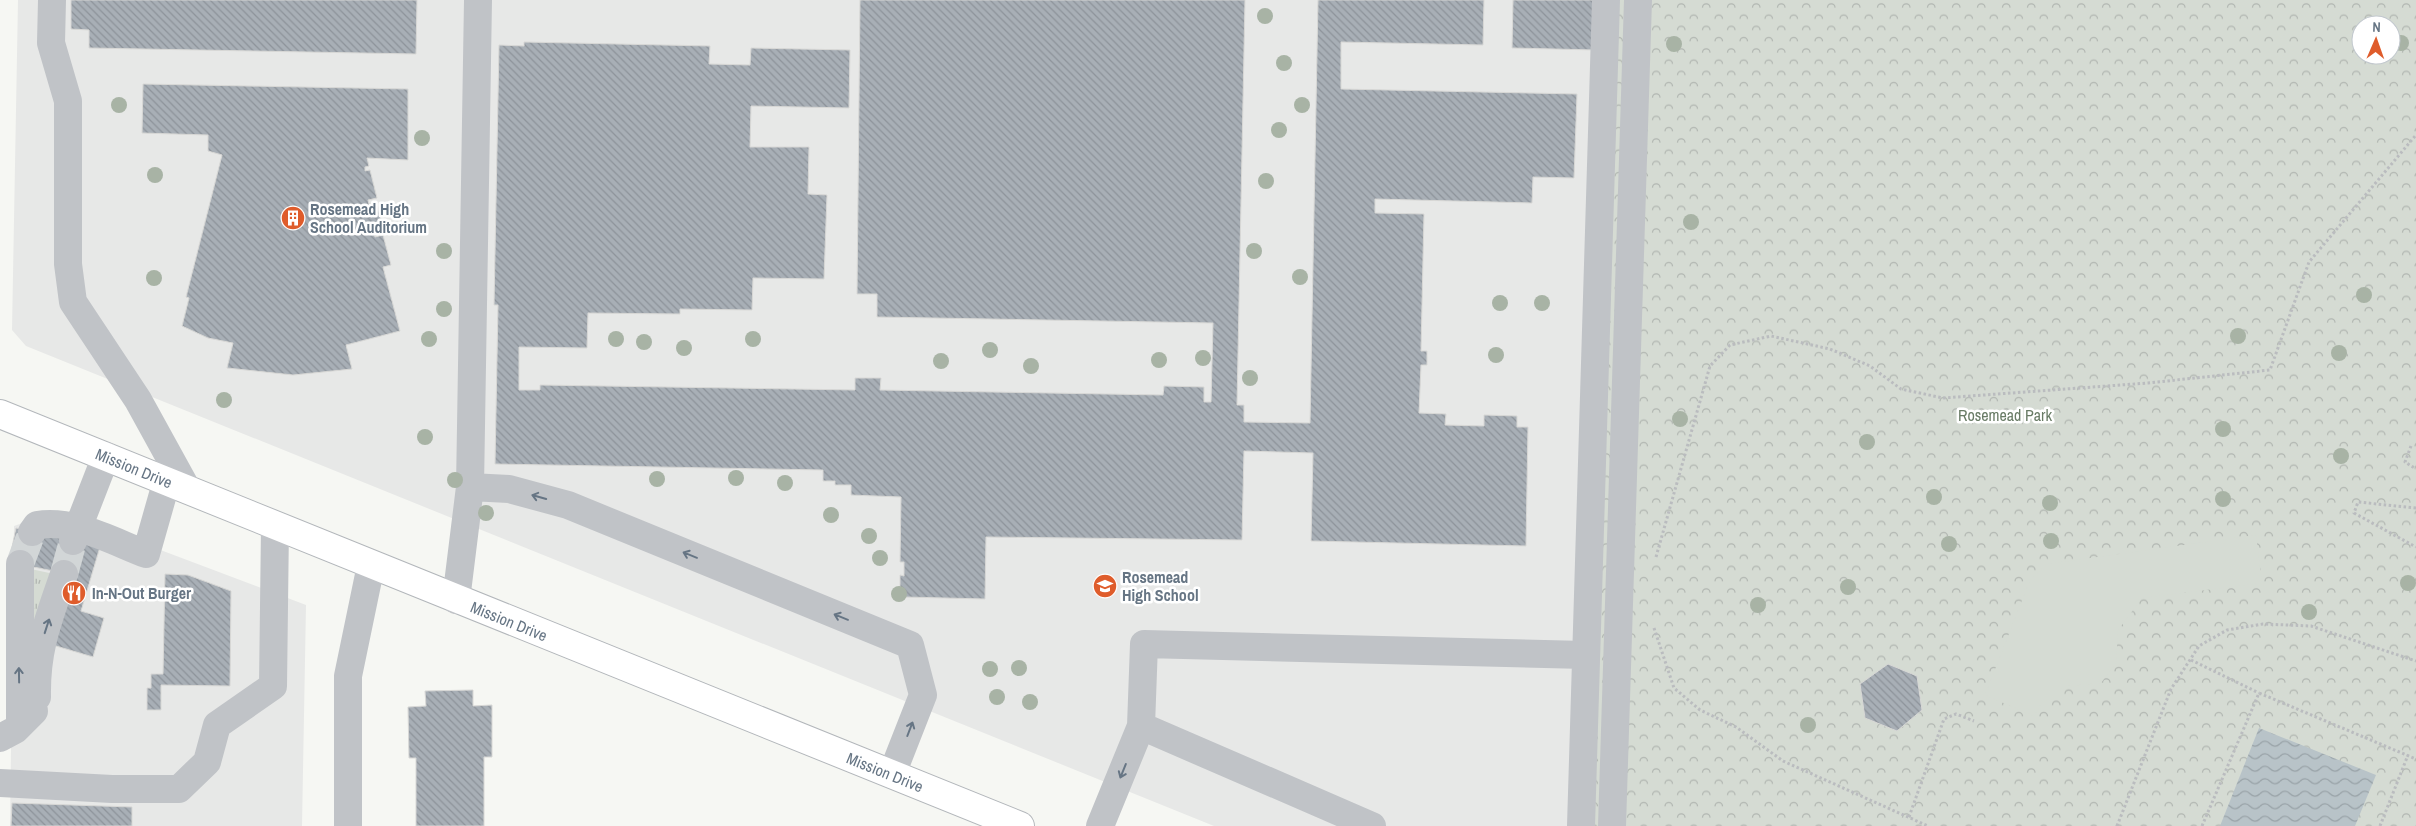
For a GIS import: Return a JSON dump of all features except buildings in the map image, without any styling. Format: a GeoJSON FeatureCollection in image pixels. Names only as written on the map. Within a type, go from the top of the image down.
{"type":"FeatureCollection","features":[{"type":"Feature","properties":{"kind":"main road","name":"Mission Drive"},"geometry":{"type":"LineString","coordinates":[[0,414],[456,600],[1020,826]]}},
{"type":"Feature","properties":{"kind":"lane"},"geometry":{"type":"LineString","coordinates":[[32,532],[37,525],[54,522],[76,535],[146,554],[177,485],[133,392],[73,302],[68,264],[68,101],[51,43],[52,0]]}},
{"type":"Feature","properties":{"kind":"lane"},"geometry":{"type":"LineString","coordinates":[[456,600],[470,486],[478,0]]}},
{"type":"Feature","properties":{"kind":"lane"},"geometry":{"type":"LineString","coordinates":[[1581,826],[1606,0]]}},
{"type":"Feature","properties":{"kind":"lane"},"geometry":{"type":"LineString","coordinates":[[1612,826],[1638,0]]}},
{"type":"Feature","properties":{"kind":"lane"},"geometry":{"type":"LineString","coordinates":[[76,535],[106,456]]}},
{"type":"Feature","properties":{"kind":"lane"},"geometry":{"type":"LineString","coordinates":[[470,486],[509,489],[568,506],[910,645],[923,695],[892,774]]}},
{"type":"Feature","properties":{"kind":"lane"},"geometry":{"type":"LineString","coordinates":[[0,782],[112,789],[179,789],[207,762],[218,726],[273,686],[275,526]]}},
{"type":"Feature","properties":{"kind":"lane"},"geometry":{"type":"LineString","coordinates":[[20,564],[27,717]]}},
{"type":"Feature","properties":{"kind":"lane"},"geometry":{"type":"LineString","coordinates":[[348,826],[348,676],[371,565]]}},
{"type":"Feature","properties":{"kind":"lane"},"geometry":{"type":"LineString","coordinates":[[27,717],[40,648],[64,574]]}},
{"type":"Feature","properties":{"kind":"lane"},"geometry":{"type":"LineString","coordinates":[[1100,826],[1141,726],[1144,644],[1585,655]]}},
{"type":"Feature","properties":{"kind":"lane"},"geometry":{"type":"LineString","coordinates":[[1141,726],[1372,826]]}},
{"type":"Feature","properties":{"kind":"path"},"geometry":{"type":"LineString","coordinates":[[1655,564],[1710,366],[1730,345],[1771,336],[1830,349],[1870,366],[1901,389],[1943,398],[2148,383],[2270,370],[2309,262],[2416,135]]}},
{"type":"Feature","properties":{"kind":"path"},"geometry":{"type":"LineString","coordinates":[[2412,446],[2405,462],[2416,469]]}},
{"type":"Feature","properties":{"kind":"path"},"geometry":{"type":"LineString","coordinates":[[2416,508],[2358,502],[2354,513],[2416,547]]}},
{"type":"Feature","properties":{"kind":"path"},"geometry":{"type":"LineString","coordinates":[[1653,620],[1654,629],[1674,688],[1700,710],[1736,727],[1784,761],[1928,826]]}},
{"type":"Feature","properties":{"kind":"path"},"geometry":{"type":"LineString","coordinates":[[2116,826],[2172,689],[2199,646],[2227,630],[2263,624],[2311,626],[2416,661]]}},
{"type":"Feature","properties":{"kind":"path"},"geometry":{"type":"LineString","coordinates":[[2191,660],[2259,693],[2416,759]]}},
{"type":"Feature","properties":{"kind":"path"},"geometry":{"type":"LineString","coordinates":[[2202,826],[2259,693]]}},
{"type":"Feature","properties":{"kind":"path"},"geometry":{"type":"LineString","coordinates":[[1909,818],[1944,719],[1956,714],[1974,721]]}},
{"type":"Feature","properties":{"kind":"path"},"geometry":{"type":"LineString","coordinates":[[2380,826],[2408,755]]}},
{"type":"Feature","properties":{"kind":"shaded area","name":"Rosemead High School"},"geometry":{"type":"Polygon","coordinates":[[[18,0],[1607,0],[1583,826],[1214,826],[26,346],[12,330],[18,0]]]}},
{"type":"Feature","properties":{"kind":"shaded area"},"geometry":{"type":"Polygon","coordinates":[[[57,511],[306,605],[302,826],[10,826],[14,526],[57,511]]]}},
{"type":"Feature","properties":{"kind":"green space","name":"Rosemead Park"},"geometry":{"type":"Polygon","coordinates":[[[1607,0],[2416,0],[2416,826],[1583,826],[1607,0]]]}},
{"type":"Feature","properties":{"kind":"green space"},"geometry":{"type":"Polygon","coordinates":[[[2256,535],[2262,583],[2142,598],[2118,630],[2116,663],[2101,683],[2068,686],[2056,698],[2042,702],[2034,716],[1985,695],[2030,580],[2047,564],[2256,535]]]}},
{"type":"Feature","properties":{"kind":"green space"},"geometry":{"type":"Polygon","coordinates":[[[26,568],[54,574],[31,649],[26,568]]]}},
{"type":"Feature","properties":{"kind":"water"},"geometry":{"type":"Polygon","coordinates":[[[2259,728],[2376,775],[2355,826],[2220,826],[2259,728]]]}},
{"type":"Feature","properties":{"kind":"tunnel"},"geometry":{"type":"LineString","coordinates":[[20,564],[32,532]]}},
{"type":"Feature","properties":{"kind":"tunnel"},"geometry":{"type":"LineString","coordinates":[[64,574],[73,541]]}},
{"type":"Feature","properties":{"kind":"place","name":"Rosemead High School Auditorium"},"geometry":{"type":"Point","coordinates":[293,218]}},
{"type":"Feature","properties":{"kind":"place","name":"Rosemead High School"},"geometry":{"type":"Point","coordinates":[1105,586]}},
{"type":"Feature","properties":{"kind":"place","name":"In-N-Out Burger"},"geometry":{"type":"Point","coordinates":[74,593]}}]}
